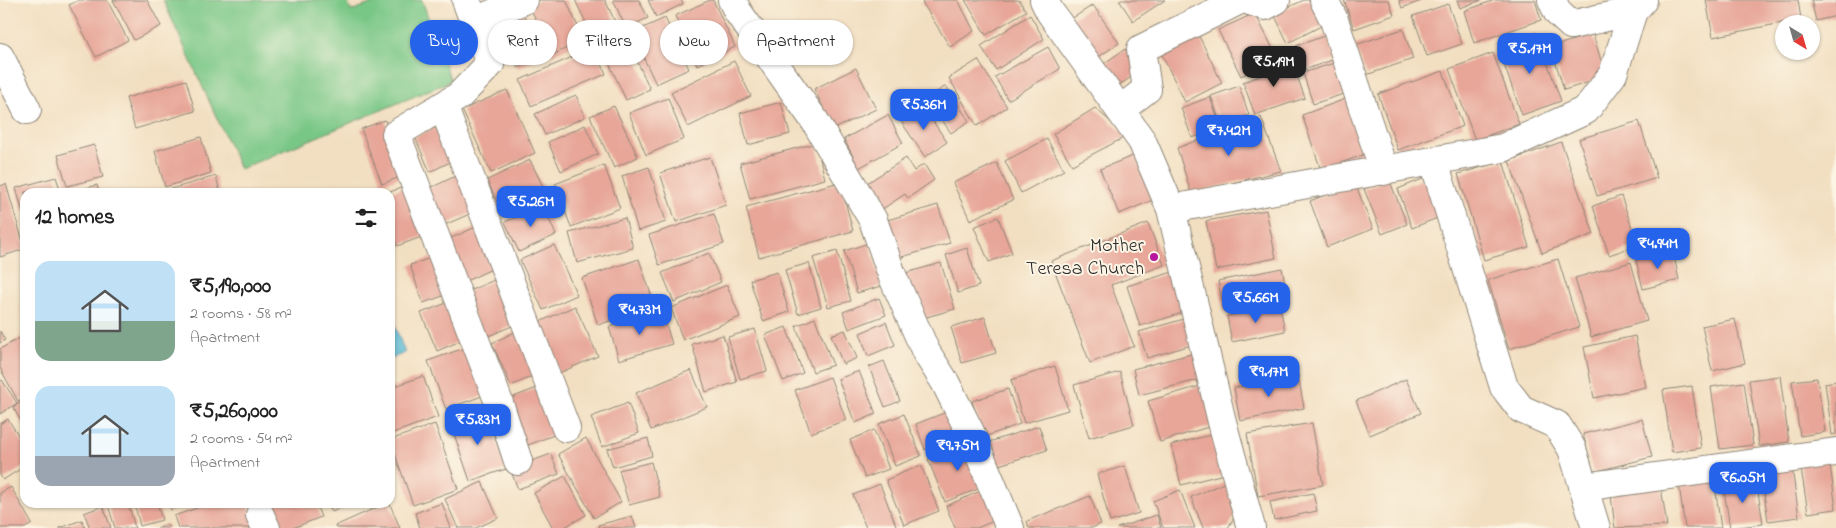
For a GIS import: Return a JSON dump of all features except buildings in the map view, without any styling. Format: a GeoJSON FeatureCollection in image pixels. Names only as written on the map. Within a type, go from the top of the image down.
{"type":"FeatureCollection","features":[{"type":"Feature","properties":{"kind":"street"},"geometry":{"type":"LineString","coordinates":[[518,461],[498,400],[396,134],[459,96],[490,64],[469,11],[524,0]]}},
{"type":"Feature","properties":{"kind":"street"},"geometry":{"type":"LineString","coordinates":[[732,0],[738,12],[815,121],[873,220],[892,275],[926,352],[945,382],[971,434],[1010,528]]}},
{"type":"Feature","properties":{"kind":"street"},"geometry":{"type":"LineString","coordinates":[[1044,0],[1050,12],[1142,141],[1171,209],[1222,422],[1251,528]]}},
{"type":"Feature","properties":{"kind":"street"},"geometry":{"type":"LineString","coordinates":[[1120,110],[1147,89],[1141,49],[1240,0]]}},
{"type":"Feature","properties":{"kind":"street"},"geometry":{"type":"LineString","coordinates":[[1247,0],[1265,6],[1276,0]]}},
{"type":"Feature","properties":{"kind":"street"},"geometry":{"type":"LineString","coordinates":[[1324,0],[1334,20],[1384,171]]}},
{"type":"Feature","properties":{"kind":"street"},"geometry":{"type":"LineString","coordinates":[[1552,0],[1558,13],[1571,25],[1638,5]]}},
{"type":"Feature","properties":{"kind":"street"},"geometry":{"type":"LineString","coordinates":[[1171,209],[1502,148],[1586,110],[1613,74],[1638,5]]}},
{"type":"Feature","properties":{"kind":"street"},"geometry":{"type":"LineString","coordinates":[[0,57],[27,110]]}},
{"type":"Feature","properties":{"kind":"street"},"geometry":{"type":"LineString","coordinates":[[444,106],[566,428]]}},
{"type":"Feature","properties":{"kind":"street"},"geometry":{"type":"LineString","coordinates":[[1434,162],[1504,387],[1521,409],[1557,425],[1572,449],[1596,528]]}},
{"type":"Feature","properties":{"kind":"street"},"geometry":{"type":"LineString","coordinates":[[1583,487],[1836,452]]}},
{"type":"Feature","properties":{"kind":"green space"},"geometry":{"type":"Polygon","coordinates":[[[163,0],[347,0],[351,11],[381,0],[422,0],[429,20],[410,20],[410,65],[445,65],[451,81],[240,169],[163,0]]]}},
{"type":"Feature","properties":{"kind":"water"},"geometry":{"type":"Polygon","coordinates":[[[395,326],[405,353],[395,357],[395,326]]]}},
{"type":"Feature","properties":{"kind":"place","name":"Mother Teresa Church"},"geometry":{"type":"Point","coordinates":[1154,257]}}]}
